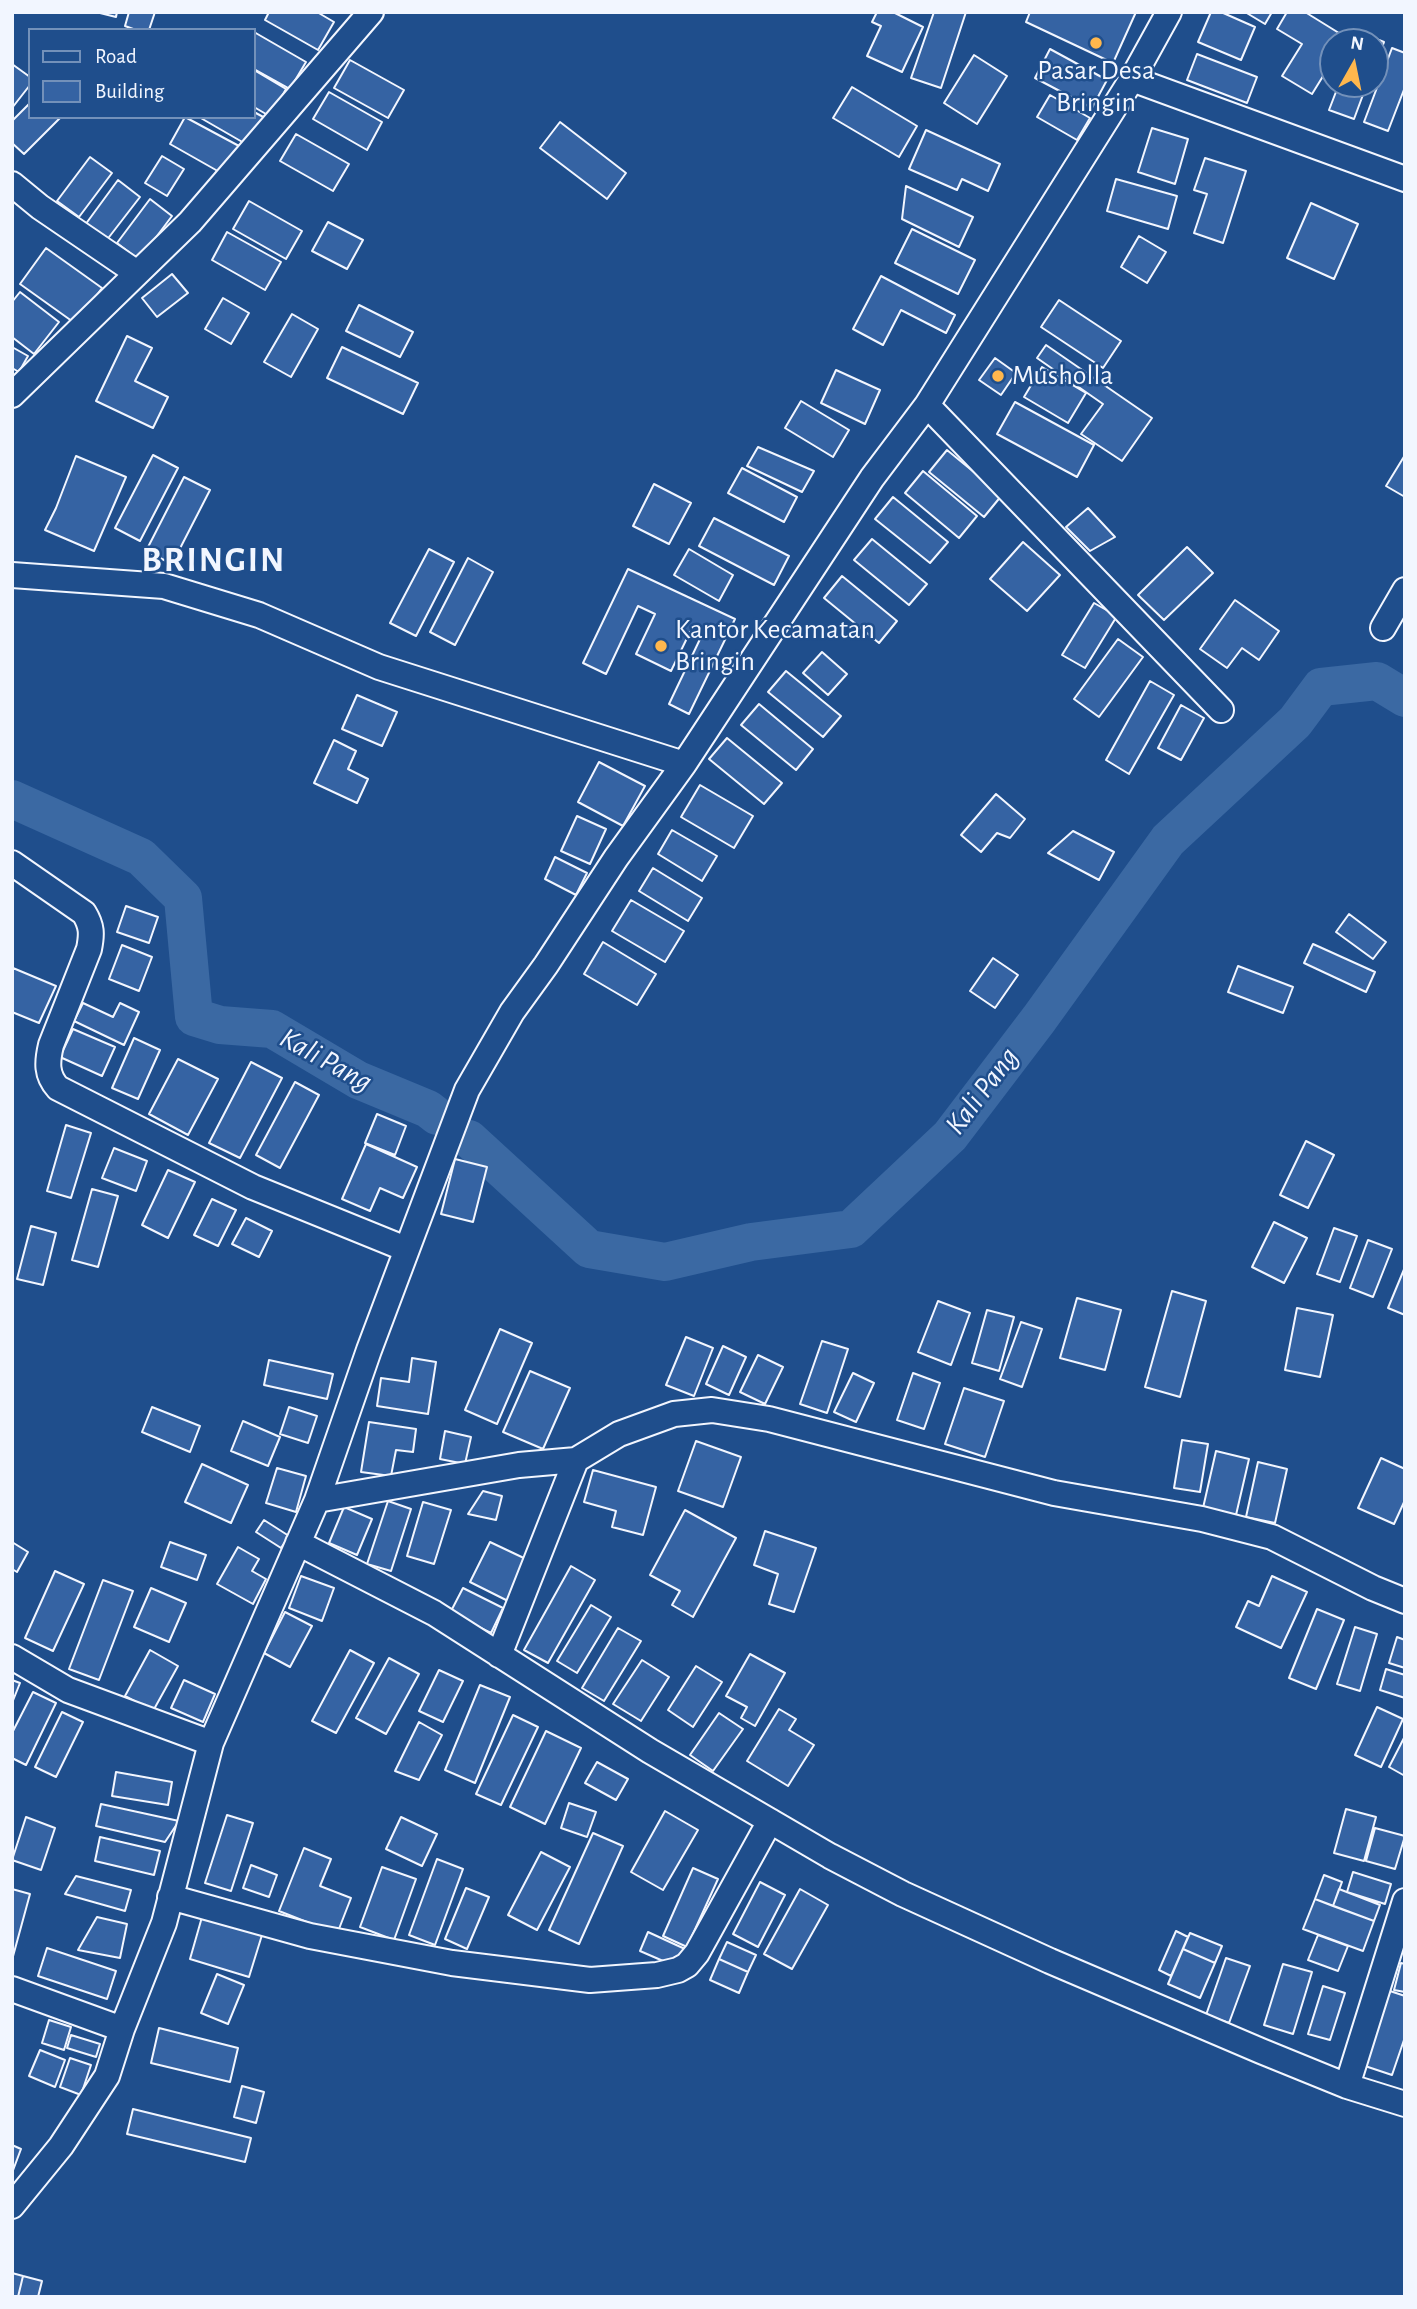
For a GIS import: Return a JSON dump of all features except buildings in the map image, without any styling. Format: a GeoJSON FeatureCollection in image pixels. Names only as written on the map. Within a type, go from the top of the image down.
{"type":"FeatureCollection","features":[{"type":"Feature","properties":{"kind":"street"},"geometry":{"type":"LineString","coordinates":[[12,395],[190,222],[371,12]]}},
{"type":"Feature","properties":{"kind":"street"},"geometry":{"type":"LineString","coordinates":[[12,2206],[61,2146],[107,2076],[163,1923],[211,1743],[317,1500],[406,1249],[467,1090],[512,1012],[616,858],[684,764],[872,478],[927,405],[1132,79],[1169,12]]}},
{"type":"Feature","properties":{"kind":"street"},"geometry":{"type":"LineString","coordinates":[[1132,79],[1405,179]]}},
{"type":"Feature","properties":{"kind":"street"},"geometry":{"type":"LineString","coordinates":[[12,184],[40,207],[137,273]]}},
{"type":"Feature","properties":{"kind":"street"},"geometry":{"type":"LineString","coordinates":[[927,405],[1221,710]]}},
{"type":"Feature","properties":{"kind":"street"},"geometry":{"type":"LineString","coordinates":[[12,575],[164,586],[259,615],[379,667],[684,764]]}},
{"type":"Feature","properties":{"kind":"street"},"geometry":{"type":"LineString","coordinates":[[1383,628],[1405,590]]}},
{"type":"Feature","properties":{"kind":"street"},"geometry":{"type":"LineString","coordinates":[[12,863],[84,914],[90,922],[92,933],[89,949],[48,1058],[51,1081],[58,1088],[253,1187],[406,1249]]}},
{"type":"Feature","properties":{"kind":"street"},"geometry":{"type":"LineString","coordinates":[[317,1500],[519,1465],[576,1460],[619,1434],[674,1414],[712,1409],[769,1419],[1054,1493],[1202,1519],[1272,1537],[1373,1588],[1405,1601]]}},
{"type":"Feature","properties":{"kind":"street"},"geometry":{"type":"LineString","coordinates":[[499,1655],[576,1460]]}},
{"type":"Feature","properties":{"kind":"street"},"geometry":{"type":"LineString","coordinates":[[298,1543],[434,1613],[650,1751],[830,1856],[903,1894],[1075,1972],[1261,2051],[1347,2085],[1405,2104]]}},
{"type":"Feature","properties":{"kind":"street"},"geometry":{"type":"LineString","coordinates":[[12,1657],[68,1690],[211,1743]]}},
{"type":"Feature","properties":{"kind":"street"},"geometry":{"type":"LineString","coordinates":[[170,1897],[310,1936],[452,1963],[590,1980],[657,1975],[678,1970],[687,1965],[697,1953],[770,1821]]}},
{"type":"Feature","properties":{"kind":"street"},"geometry":{"type":"LineString","coordinates":[[1347,2085],[1405,1901]]}},
{"type":"Feature","properties":{"kind":"street"},"geometry":{"type":"LineString","coordinates":[[12,1989],[122,2029]]}},
{"type":"Feature","properties":{"kind":"waterway","name":"Kali Pang"},"geometry":{"type":"LineString","coordinates":[[469,1139],[589,1249],[665,1262],[751,1242],[851,1229],[950,1136],[1039,1019],[1168,840],[1295,722],[1321,687],[1377,681],[1405,698]]}},
{"type":"Feature","properties":{"kind":"waterway","name":"Kali Pang"},"geometry":{"type":"LineString","coordinates":[[12,799],[141,857],[183,898],[194,1017],[220,1025],[272,1029],[358,1080],[428,1109],[437,1116]]}},
{"type":"Feature","properties":{"kind":"place","name":"Pasar Desa Bringin"},"geometry":{"type":"Point","coordinates":[1096,43]}},
{"type":"Feature","properties":{"kind":"place","name":"Musholla"},"geometry":{"type":"Point","coordinates":[998,376]}},
{"type":"Feature","properties":{"kind":"place","name":"Kantor Kecamatan Bringin"},"geometry":{"type":"Point","coordinates":[661,646]}},
{"type":"Feature","properties":{"kind":"district","name":"BRINGIN"},"geometry":{"type":"Point","coordinates":[214,560]}}]}
